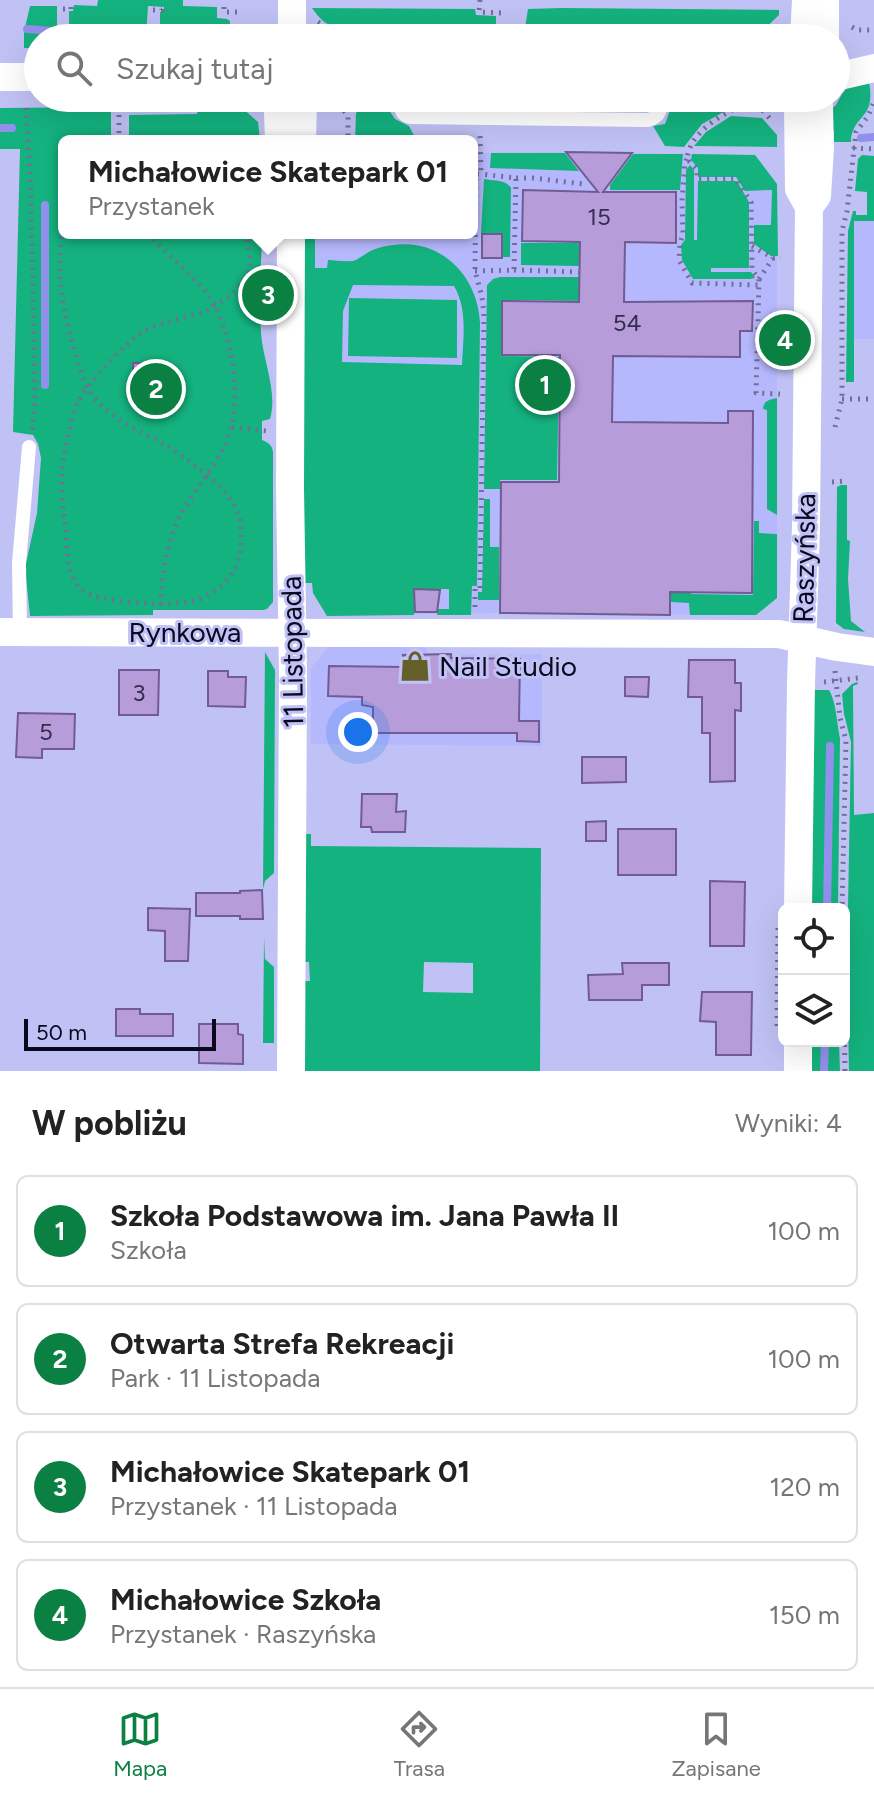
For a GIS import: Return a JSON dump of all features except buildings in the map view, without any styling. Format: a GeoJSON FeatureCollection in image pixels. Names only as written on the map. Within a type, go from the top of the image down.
{"type":"FeatureCollection","features":[{"type":"Feature","properties":{"kind":"street"},"geometry":{"type":"LineString","coordinates":[[805,24],[806,0]]}},
{"type":"Feature","properties":{"kind":"street"},"geometry":{"type":"LineString","coordinates":[[825,0],[825,24]]}},
{"type":"Feature","properties":{"kind":"street"},"geometry":{"type":"LineString","coordinates":[[850,74],[874,68]]}},
{"type":"Feature","properties":{"kind":"street"},"geometry":{"type":"LineString","coordinates":[[0,77],[24,77]]}},
{"type":"Feature","properties":{"kind":"street"},"geometry":{"type":"LineString","coordinates":[[278,112],[279,135]]}},
{"type":"Feature","properties":{"kind":"street"},"geometry":{"type":"LineString","coordinates":[[302,135],[304,112]]}},
{"type":"Feature","properties":{"kind":"street","name":"Raszyńska"},"geometry":{"type":"LineString","coordinates":[[798,903],[809,207],[817,196],[820,148],[811,112]]}},
{"type":"Feature","properties":{"kind":"street","name":"11 Listopada"},"geometry":{"type":"LineString","coordinates":[[291,239],[291,1071]]}},
{"type":"Feature","properties":{"kind":"street","name":"Rynkowa"},"geometry":{"type":"LineString","coordinates":[[10,632],[779,634],[874,652]]}},
{"type":"Feature","properties":{"kind":"street"},"geometry":{"type":"LineString","coordinates":[[798,1047],[798,1071]]}},
{"type":"Feature","properties":{"kind":"lane"},"geometry":{"type":"LineString","coordinates":[[403,112],[411,117],[648,120],[654,119],[660,112]]}},
{"type":"Feature","properties":{"kind":"lane"},"geometry":{"type":"LineString","coordinates":[[10,632],[29,447]]}},
{"type":"Feature","properties":{"kind":"path"},"geometry":{"type":"LineString","coordinates":[[480,0],[479,12],[504,13]]}},
{"type":"Feature","properties":{"kind":"path"},"geometry":{"type":"LineString","coordinates":[[63,9],[71,9],[71,5]]}},
{"type":"Feature","properties":{"kind":"path"},"geometry":{"type":"LineString","coordinates":[[153,10],[162,10],[162,6]]}},
{"type":"Feature","properties":{"kind":"path"},"geometry":{"type":"LineString","coordinates":[[224,7],[224,12],[238,12]]}},
{"type":"Feature","properties":{"kind":"path"},"geometry":{"type":"LineString","coordinates":[[302,8],[322,24]]}},
{"type":"Feature","properties":{"kind":"path"},"geometry":{"type":"LineString","coordinates":[[833,437],[842,399],[842,231],[856,130],[868,116],[874,102]]}},
{"type":"Feature","properties":{"kind":"path"},"geometry":{"type":"LineString","coordinates":[[26,112],[35,403],[29,447]]}},
{"type":"Feature","properties":{"kind":"path"},"geometry":{"type":"LineString","coordinates":[[119,112],[119,135]]}},
{"type":"Feature","properties":{"kind":"path"},"geometry":{"type":"LineString","coordinates":[[345,112],[348,116],[348,135]]}},
{"type":"Feature","properties":{"kind":"path"},"geometry":{"type":"LineString","coordinates":[[729,112],[703,129],[689,147],[685,163],[679,260],[692,283],[759,282]]}},
{"type":"Feature","properties":{"kind":"path"},"geometry":{"type":"LineString","coordinates":[[840,148],[874,149]]}},
{"type":"Feature","properties":{"kind":"path"},"geometry":{"type":"LineString","coordinates":[[481,153],[481,174],[583,184]]}},
{"type":"Feature","properties":{"kind":"path"},"geometry":{"type":"LineString","coordinates":[[687,159],[697,169],[697,179],[736,179],[751,202],[752,270],[759,282]]}},
{"type":"Feature","properties":{"kind":"path"},"geometry":{"type":"LineString","coordinates":[[514,270],[516,178]]}},
{"type":"Feature","properties":{"kind":"path"},"geometry":{"type":"LineString","coordinates":[[62,239],[59,281],[63,307],[87,389],[115,417],[164,445],[207,476],[239,514],[241,545],[238,560],[225,582],[194,601],[161,607],[93,596],[80,589],[72,574],[62,472],[74,414],[78,401],[87,389],[124,346],[140,333],[207,311],[238,288],[246,278],[250,263],[247,239]]}},
{"type":"Feature","properties":{"kind":"path"},"geometry":{"type":"LineString","coordinates":[[153,239],[214,306],[231,353],[235,390],[232,427],[225,444],[176,525],[163,571],[161,607]]}},
{"type":"Feature","properties":{"kind":"path"},"geometry":{"type":"LineString","coordinates":[[475,239],[475,271],[484,314],[480,589],[475,589],[476,615]]}},
{"type":"Feature","properties":{"kind":"path"},"geometry":{"type":"LineString","coordinates":[[752,246],[773,258],[781,258]]}},
{"type":"Feature","properties":{"kind":"path"},"geometry":{"type":"LineString","coordinates":[[773,258],[759,282],[756,393],[780,394]]}},
{"type":"Feature","properties":{"kind":"path"},"geometry":{"type":"LineString","coordinates":[[475,271],[580,272]]}},
{"type":"Feature","properties":{"kind":"path"},"geometry":{"type":"LineString","coordinates":[[842,399],[874,399]]}},
{"type":"Feature","properties":{"kind":"path"},"geometry":{"type":"LineString","coordinates":[[832,496],[832,482],[847,481]]}},
{"type":"Feature","properties":{"kind":"path"},"geometry":{"type":"LineString","coordinates":[[835,665],[838,704],[846,740],[842,903]]}},
{"type":"Feature","properties":{"kind":"path"},"geometry":{"type":"LineString","coordinates":[[770,987],[778,987]]}},
{"type":"Feature","properties":{"kind":"path"},"geometry":{"type":"LineString","coordinates":[[845,1047],[845,1071]]}},
{"type":"Feature","properties":{"kind":"shaded area"},"geometry":{"type":"Polygon","coordinates":[[[478,153],[755,155],[777,184],[777,598],[756,615],[498,613],[327,616],[313,593],[315,239],[478,239],[478,153]]]}},
{"type":"Feature","properties":{"kind":"shaded area"},"geometry":{"type":"Polygon","coordinates":[[[854,221],[874,221],[874,339],[854,339],[854,221]]]}},
{"type":"Feature","properties":{"kind":"shaded area"},"geometry":{"type":"Polygon","coordinates":[[[328,647],[426,647],[427,655],[542,654],[542,746],[311,744],[311,668],[328,647]]]}},
{"type":"Feature","properties":{"kind":"green space"},"geometry":{"type":"Polygon","coordinates":[[[98,0],[183,0],[183,6],[217,7],[217,18],[227,19],[230,24],[160,24],[160,12],[164,12],[164,7],[148,6],[147,24],[69,24],[69,11],[73,11],[74,5],[97,6],[98,0]]]}},
{"type":"Feature","properties":{"kind":"green space"},"geometry":{"type":"Polygon","coordinates":[[[30,6],[57,6],[57,24],[26,24],[30,6]]]}},
{"type":"Feature","properties":{"kind":"green space"},"geometry":{"type":"Polygon","coordinates":[[[312,8],[475,9],[476,15],[496,16],[496,24],[328,24],[312,8]]]}},
{"type":"Feature","properties":{"kind":"green space"},"geometry":{"type":"Polygon","coordinates":[[[528,9],[779,10],[779,15],[770,24],[526,24],[528,9]]]}},
{"type":"Feature","properties":{"kind":"green space"},"geometry":{"type":"Polygon","coordinates":[[[869,81],[869,107],[854,129],[851,142],[834,142],[834,131],[826,131],[829,112],[850,112],[850,87],[869,81]]]}},
{"type":"Feature","properties":{"kind":"green space"},"geometry":{"type":"Polygon","coordinates":[[[0,108],[24,108],[24,112],[111,112],[111,135],[58,135],[58,239],[263,239],[261,333],[272,409],[270,419],[262,421],[262,440],[270,444],[273,452],[273,602],[267,609],[153,610],[153,615],[30,616],[25,568],[37,513],[41,458],[33,435],[13,432],[20,149],[0,149],[0,108]]]}},
{"type":"Feature","properties":{"kind":"green space"},"geometry":{"type":"Polygon","coordinates":[[[247,112],[258,122],[259,135],[129,135],[129,115],[247,112]]]}},
{"type":"Feature","properties":{"kind":"green space"},"geometry":{"type":"Polygon","coordinates":[[[390,112],[395,119],[409,126],[414,135],[355,135],[356,113],[390,112]]]}},
{"type":"Feature","properties":{"kind":"green space"},"geometry":{"type":"Polygon","coordinates":[[[669,112],[724,112],[702,124],[684,147],[665,146],[653,126],[665,124],[669,112]]]}},
{"type":"Feature","properties":{"kind":"green space"},"geometry":{"type":"Polygon","coordinates":[[[731,116],[762,118],[777,135],[777,147],[694,146],[706,132],[731,116]]]}},
{"type":"Feature","properties":{"kind":"green space"},"geometry":{"type":"Polygon","coordinates":[[[491,153],[565,153],[579,171],[490,168],[491,153]]]}},
{"type":"Feature","properties":{"kind":"green space"},"geometry":{"type":"Polygon","coordinates":[[[633,154],[683,154],[680,190],[610,190],[610,185],[633,154]]]}},
{"type":"Feature","properties":{"kind":"green space"},"geometry":{"type":"Polygon","coordinates":[[[692,154],[755,155],[777,184],[778,256],[771,256],[754,244],[754,225],[771,225],[772,190],[745,191],[736,177],[698,177],[698,168],[691,160],[692,154]]]}},
{"type":"Feature","properties":{"kind":"green space"},"geometry":{"type":"Polygon","coordinates":[[[862,155],[874,156],[874,221],[854,221],[854,382],[846,382],[848,231],[853,211],[856,215],[867,215],[867,192],[855,191],[858,159],[862,155]]]}},
{"type":"Feature","properties":{"kind":"green space"},"geometry":{"type":"Polygon","coordinates":[[[690,165],[694,170],[694,240],[697,240],[698,181],[737,181],[749,202],[749,268],[711,268],[711,272],[751,272],[755,278],[693,279],[682,260],[686,170],[690,165]]]}},
{"type":"Feature","properties":{"kind":"green space"},"geometry":{"type":"Polygon","coordinates":[[[484,179],[503,182],[511,188],[510,257],[503,257],[502,234],[481,233],[484,179]]]}},
{"type":"Feature","properties":{"kind":"green space"},"geometry":{"type":"Polygon","coordinates":[[[300,239],[315,239],[315,268],[327,268],[328,260],[353,261],[385,246],[411,244],[427,248],[442,254],[465,276],[478,306],[477,586],[472,586],[471,615],[437,615],[438,609],[449,609],[449,589],[415,589],[414,615],[327,616],[313,593],[312,583],[302,583],[300,239]],[[353,285],[343,311],[342,362],[462,365],[463,314],[454,286],[353,285]]]}},
{"type":"Feature","properties":{"kind":"green space"},"geometry":{"type":"Polygon","coordinates":[[[521,243],[587,243],[579,266],[521,265],[521,243]]]}},
{"type":"Feature","properties":{"kind":"green space"},"geometry":{"type":"Polygon","coordinates":[[[500,277],[579,277],[586,301],[502,300],[501,356],[561,357],[557,480],[500,480],[500,489],[484,489],[487,285],[500,277]]]}},
{"type":"Feature","properties":{"kind":"green space"},"geometry":{"type":"Polygon","coordinates":[[[349,298],[457,300],[457,358],[348,356],[349,298]]]}},
{"type":"Feature","properties":{"kind":"green space"},"geometry":{"type":"Polygon","coordinates":[[[777,398],[777,515],[767,509],[767,410],[763,409],[766,402],[777,398]]]}},
{"type":"Feature","properties":{"kind":"green space"},"geometry":{"type":"Polygon","coordinates":[[[847,485],[851,621],[865,632],[844,629],[836,623],[837,487],[847,485]]]}},
{"type":"Feature","properties":{"kind":"green space"},"geometry":{"type":"Polygon","coordinates":[[[484,499],[490,499],[490,547],[499,547],[499,600],[478,600],[478,592],[482,592],[484,499]]]}},
{"type":"Feature","properties":{"kind":"green space"},"geometry":{"type":"Polygon","coordinates":[[[754,521],[759,521],[759,533],[777,534],[777,598],[756,615],[690,615],[689,603],[671,602],[671,566],[691,566],[691,594],[753,595],[754,521]]]}},
{"type":"Feature","properties":{"kind":"green space"},"geometry":{"type":"Polygon","coordinates":[[[265,652],[275,670],[274,873],[265,881],[263,889],[265,652]]]}},
{"type":"Feature","properties":{"kind":"green space"},"geometry":{"type":"Polygon","coordinates":[[[852,684],[858,684],[853,686],[854,815],[874,813],[874,1071],[849,1071],[851,742],[842,694],[852,684]]]}},
{"type":"Feature","properties":{"kind":"green space"},"geometry":{"type":"Polygon","coordinates":[[[811,690],[829,690],[840,738],[838,903],[809,903],[811,690]]]}},
{"type":"Feature","properties":{"kind":"green space"},"geometry":{"type":"Polygon","coordinates":[[[305,834],[311,834],[311,846],[541,848],[540,1071],[301,1071],[304,981],[310,981],[309,962],[304,962],[305,834]],[[424,962],[423,992],[473,993],[473,963],[424,962]]]}},
{"type":"Feature","properties":{"kind":"green space"},"geometry":{"type":"Polygon","coordinates":[[[264,937],[265,959],[274,967],[274,1043],[263,1043],[264,937]]]}},
{"type":"Feature","properties":{"kind":"green space"},"geometry":{"type":"Polygon","coordinates":[[[808,1047],[839,1047],[840,1071],[808,1071],[808,1047]]]}},
{"type":"Feature","properties":{"kind":"waterway"},"geometry":{"type":"LineString","coordinates":[[0,128],[12,128]]}},
{"type":"Feature","properties":{"kind":"waterway"},"geometry":{"type":"LineString","coordinates":[[861,138],[874,137]]}},
{"type":"Feature","properties":{"kind":"waterway"},"geometry":{"type":"LineString","coordinates":[[45,205],[45,385]]}},
{"type":"Feature","properties":{"kind":"waterway"},"geometry":{"type":"LineString","coordinates":[[827,903],[830,746]]}},
{"type":"Feature","properties":{"kind":"waterway"},"geometry":{"type":"LineString","coordinates":[[824,1071],[825,1047]]}},
{"type":"Feature","properties":{"kind":"place","name":"Michałowice Skatepark 01"},"geometry":{"type":"Point","coordinates":[268,295]}},
{"type":"Feature","properties":{"kind":"place","name":"Michałowice Szkoła"},"geometry":{"type":"Point","coordinates":[785,340]}},
{"type":"Feature","properties":{"kind":"place","name":"Szkoła Podstawowa im. Jana Pawła II"},"geometry":{"type":"Point","coordinates":[545,385]}},
{"type":"Feature","properties":{"kind":"place","name":"Otwarta Strefa Rekreacji"},"geometry":{"type":"Point","coordinates":[156,389]}},
{"type":"Feature","properties":{"kind":"place","name":"Nail Studio"},"geometry":{"type":"Point","coordinates":[415,666]}}]}
